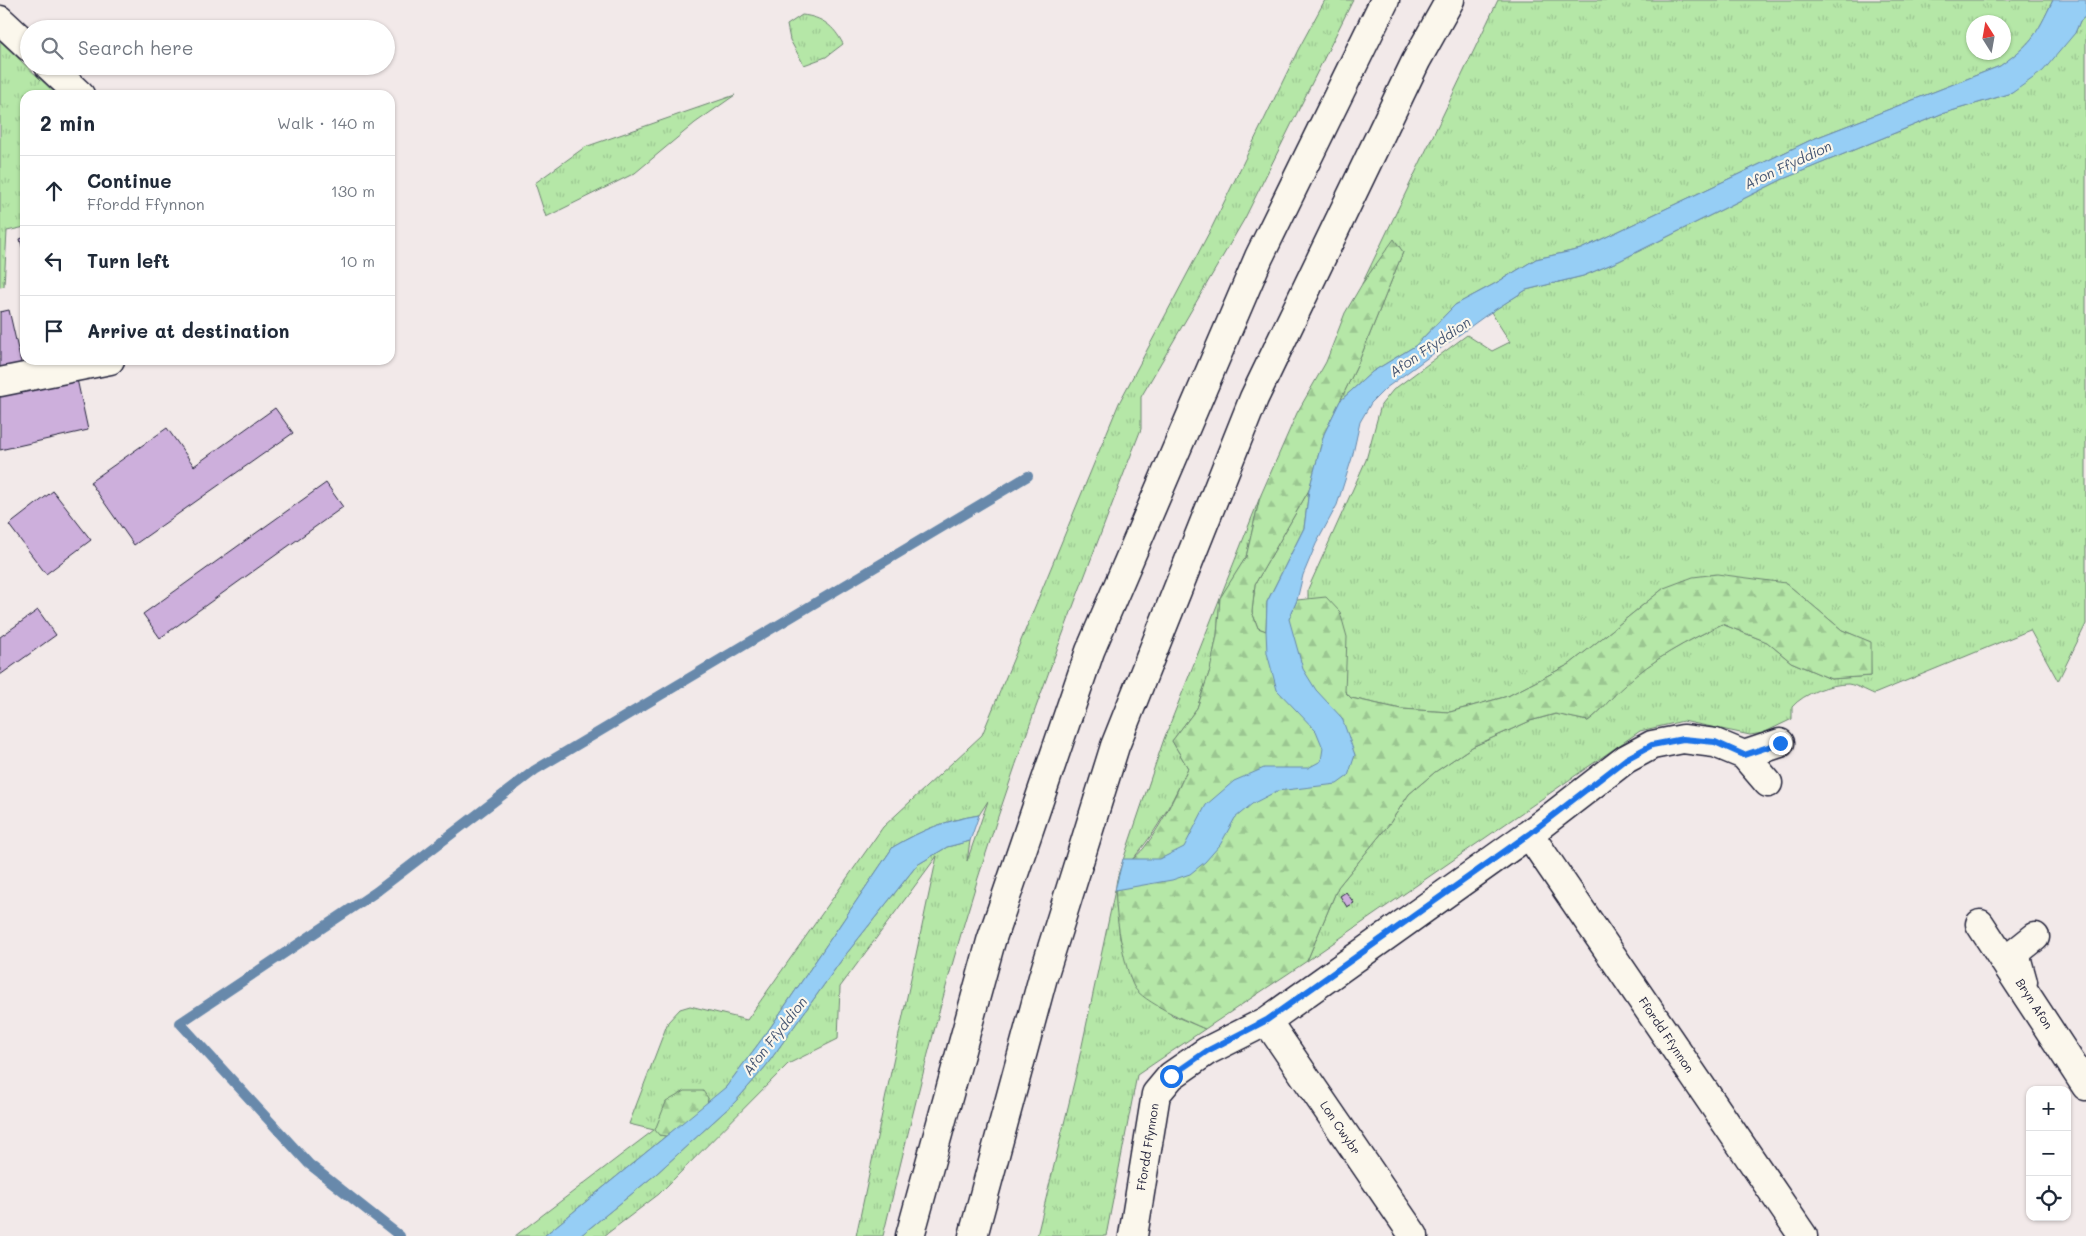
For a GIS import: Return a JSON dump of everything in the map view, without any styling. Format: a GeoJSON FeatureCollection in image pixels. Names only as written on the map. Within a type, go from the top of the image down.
{"type":"FeatureCollection","features":[{"type":"Feature","properties":{"kind":"main road"},"geometry":{"type":"LineString","coordinates":[[910,1236],[990,941],[1090,652],[1260,257],[1385,0]]}},
{"type":"Feature","properties":{"kind":"main road"},"geometry":{"type":"LineString","coordinates":[[973,1236],[1043,976],[1115,746],[1254,398],[1416,60],[1450,0]]}},
{"type":"Feature","properties":{"kind":"main road"},"geometry":{"type":"LineString","coordinates":[[0,20],[20,39]]}},
{"type":"Feature","properties":{"kind":"main road"},"geometry":{"type":"LineString","coordinates":[[59,75],[75,90]]}},
{"type":"Feature","properties":{"kind":"main road"},"geometry":{"type":"LineString","coordinates":[[0,382],[85,365]]}},
{"type":"Feature","properties":{"kind":"main road","name":"Ffordd Ffynnon"},"geometry":{"type":"LineString","coordinates":[[1133,1236],[1156,1094],[1171,1076],[1207,1051],[1267,1020],[1529,834],[1626,759],[1652,745],[1683,739],[1715,742],[1744,755],[1768,783]]}},
{"type":"Feature","properties":{"kind":"main road"},"geometry":{"type":"LineString","coordinates":[[1744,755],[1780,743]]}},
{"type":"Feature","properties":{"kind":"main road","name":"Ffordd Ffynnon"},"geometry":{"type":"LineString","coordinates":[[1529,834],[1803,1236]]}},
{"type":"Feature","properties":{"kind":"main road","name":"Bryn Afon"},"geometry":{"type":"LineString","coordinates":[[1980,924],[2086,1086]]}},
{"type":"Feature","properties":{"kind":"main road"},"geometry":{"type":"LineString","coordinates":[[2025,991],[2015,953],[2035,937]]}},
{"type":"Feature","properties":{"kind":"main road","name":"Lon Cwybr"},"geometry":{"type":"LineString","coordinates":[[1267,1020],[1414,1236]]}},
{"type":"Feature","properties":{"kind":"green space"},"geometry":{"type":"Polygon","coordinates":[[[1325,0],[1353,0],[1245,218],[1141,397],[1141,429],[1036,708],[996,821],[964,922],[939,1011],[883,1236],[856,1236],[937,856],[840,987],[838,1039],[788,1064],[659,1194],[604,1236],[580,1236],[656,1174],[735,1102],[766,1066],[843,958],[917,865],[947,847],[970,841],[967,861],[988,801],[979,815],[934,826],[893,847],[768,1031],[726,1087],[707,1105],[708,1098],[659,1135],[666,1136],[544,1236],[515,1236],[654,1130],[629,1124],[668,1022],[680,1009],[690,1006],[747,1020],[883,827],[982,735],[1119,403],[1212,227],[1298,50],[1325,0]]]}},
{"type":"Feature","properties":{"kind":"green space"},"geometry":{"type":"Polygon","coordinates":[[[1498,0],[2053,0],[2032,38],[2011,57],[2011,15],[1966,15],[1966,60],[2008,60],[2000,66],[1813,139],[1581,249],[1536,259],[1455,305],[1415,346],[1372,372],[1340,401],[1357,366],[1403,252],[1394,240],[1362,284],[1498,0]]]}},
{"type":"Feature","properties":{"kind":"green space"},"geometry":{"type":"Polygon","coordinates":[[[802,15],[816,18],[827,24],[836,32],[843,44],[826,57],[804,65],[790,40],[787,25],[802,15]]]}},
{"type":"Feature","properties":{"kind":"green space"},"geometry":{"type":"Polygon","coordinates":[[[2086,16],[2086,624],[2058,681],[2030,630],[1874,694],[1848,684],[1818,690],[1803,698],[1792,707],[1792,719],[1763,733],[1750,735],[1683,721],[1640,731],[1307,961],[1338,887],[1390,823],[1409,794],[1435,772],[1472,747],[1530,721],[1556,714],[1588,721],[1624,685],[1646,667],[1683,644],[1722,624],[1767,642],[1791,662],[1831,679],[1871,676],[1870,642],[1842,630],[1786,583],[1664,588],[1570,664],[1508,696],[1450,712],[1401,709],[1351,698],[1324,666],[1308,628],[1308,589],[1366,460],[1381,405],[1393,390],[1467,335],[1492,351],[1510,342],[1491,312],[1526,290],[1583,276],[1619,261],[1783,179],[1941,114],[2012,93],[2075,33],[2080,21],[2086,16]]]}},
{"type":"Feature","properties":{"kind":"green space"},"geometry":{"type":"Polygon","coordinates":[[[0,41],[20,60],[20,75],[36,75],[52,90],[20,90],[20,228],[7,231],[4,286],[0,287],[0,41]]]}},
{"type":"Feature","properties":{"kind":"green space"},"geometry":{"type":"Polygon","coordinates":[[[735,95],[695,123],[635,173],[546,217],[535,183],[585,147],[735,95]]]}},
{"type":"Feature","properties":{"kind":"green space"},"geometry":{"type":"Polygon","coordinates":[[[1394,239],[1403,252],[1357,366],[1324,434],[1309,490],[1255,584],[1252,612],[1258,628],[1266,631],[1289,619],[1297,600],[1326,597],[1340,612],[1347,637],[1345,692],[1351,698],[1401,709],[1450,712],[1508,696],[1570,664],[1664,588],[1693,577],[1717,574],[1786,583],[1842,630],[1871,642],[1871,676],[1831,679],[1791,662],[1767,642],[1722,624],[1683,644],[1646,667],[1619,690],[1588,721],[1555,714],[1530,721],[1472,747],[1435,772],[1409,794],[1390,823],[1338,887],[1307,961],[1205,1029],[1156,1005],[1134,987],[1126,965],[1119,932],[1116,898],[1118,876],[1123,868],[1144,848],[1157,829],[1188,768],[1172,741],[1197,708],[1210,670],[1217,635],[1220,598],[1246,557],[1260,497],[1297,413],[1326,362],[1345,313],[1362,284],[1394,239]]]}},
{"type":"Feature","properties":{"kind":"green space"},"geometry":{"type":"Polygon","coordinates":[[[1309,490],[1304,528],[1267,602],[1266,631],[1258,628],[1252,612],[1255,584],[1309,490]]]}},
{"type":"Feature","properties":{"kind":"green space"},"geometry":{"type":"Polygon","coordinates":[[[1260,497],[1246,557],[1220,599],[1217,635],[1210,670],[1197,708],[1172,741],[1188,768],[1150,837],[1118,875],[1164,739],[1260,497]]]}},
{"type":"Feature","properties":{"kind":"green space"},"geometry":{"type":"Polygon","coordinates":[[[1115,890],[1120,939],[1172,1015],[1205,1029],[1137,1075],[1106,1236],[1037,1236],[1076,1074],[1115,890]]]}},
{"type":"Feature","properties":{"kind":"green space"},"geometry":{"type":"Polygon","coordinates":[[[685,1091],[703,1091],[708,1098],[707,1105],[666,1136],[659,1135],[655,1130],[666,1102],[685,1091]]]}},
{"type":"Feature","properties":{"kind":"water","name":"Afon Ffyddion"},"geometry":{"type":"Polygon","coordinates":[[[2053,0],[2086,0],[2086,16],[2080,21],[2075,33],[2043,71],[2012,93],[1941,114],[1783,179],[1619,261],[1583,276],[1526,290],[1485,316],[1386,388],[1371,403],[1360,422],[1352,458],[1337,505],[1316,544],[1303,575],[1297,600],[1289,619],[1303,669],[1316,690],[1342,718],[1355,755],[1348,776],[1337,784],[1277,791],[1252,804],[1235,818],[1220,845],[1205,862],[1190,874],[1172,880],[1115,890],[1123,859],[1160,859],[1184,847],[1206,805],[1234,781],[1264,768],[1308,768],[1321,761],[1323,748],[1316,731],[1277,690],[1267,653],[1267,602],[1304,528],[1309,490],[1324,434],[1340,401],[1372,372],[1415,346],[1455,305],[1536,259],[1581,249],[1813,139],[2000,66],[2008,60],[2011,60],[2011,57],[2026,45],[2042,22],[2053,0]]]}},
{"type":"Feature","properties":{"kind":"water","name":"Afon Ffyddion"},"geometry":{"type":"Polygon","coordinates":[[[979,815],[970,841],[947,847],[917,865],[843,958],[766,1066],[735,1102],[656,1174],[580,1236],[544,1236],[726,1087],[768,1031],[893,847],[934,826],[979,815]]]}},
{"type":"Feature","properties":{"kind":"building"},"geometry":{"type":"Polygon","coordinates":[[[9,310],[20,365],[22,367],[0,372],[0,312],[9,310]]]}},
{"type":"Feature","properties":{"kind":"building"},"geometry":{"type":"Polygon","coordinates":[[[77,379],[88,430],[0,450],[0,396],[77,379]]]}},
{"type":"Feature","properties":{"kind":"building"},"geometry":{"type":"Polygon","coordinates":[[[275,408],[293,433],[134,545],[90,482],[167,428],[194,466],[275,408]]]}},
{"type":"Feature","properties":{"kind":"building"},"geometry":{"type":"Polygon","coordinates":[[[326,483],[343,507],[160,638],[143,614],[326,483]]]}},
{"type":"Feature","properties":{"kind":"building"},"geometry":{"type":"Polygon","coordinates":[[[53,491],[91,540],[46,574],[9,525],[53,491]]]}},
{"type":"Feature","properties":{"kind":"building"},"geometry":{"type":"Polygon","coordinates":[[[38,610],[56,635],[0,675],[0,637],[38,610]]]}},
{"type":"Feature","properties":{"kind":"building"},"geometry":{"type":"Polygon","coordinates":[[[1346,892],[1354,903],[1347,907],[1340,896],[1346,892]]]}},
{"type":"Feature","properties":{"kind":"waterway"},"geometry":{"type":"LineString","coordinates":[[400,1236],[309,1164],[180,1023],[376,892],[535,770],[1028,476]]}},
{"type":"Feature","properties":{"kind":"route"},"geometry":{"type":"LineString","coordinates":[[1171,1076],[1207,1051],[1267,1020],[1529,834],[1626,759],[1652,745],[1683,739],[1715,742],[1744,755],[1780,743]]}}]}
